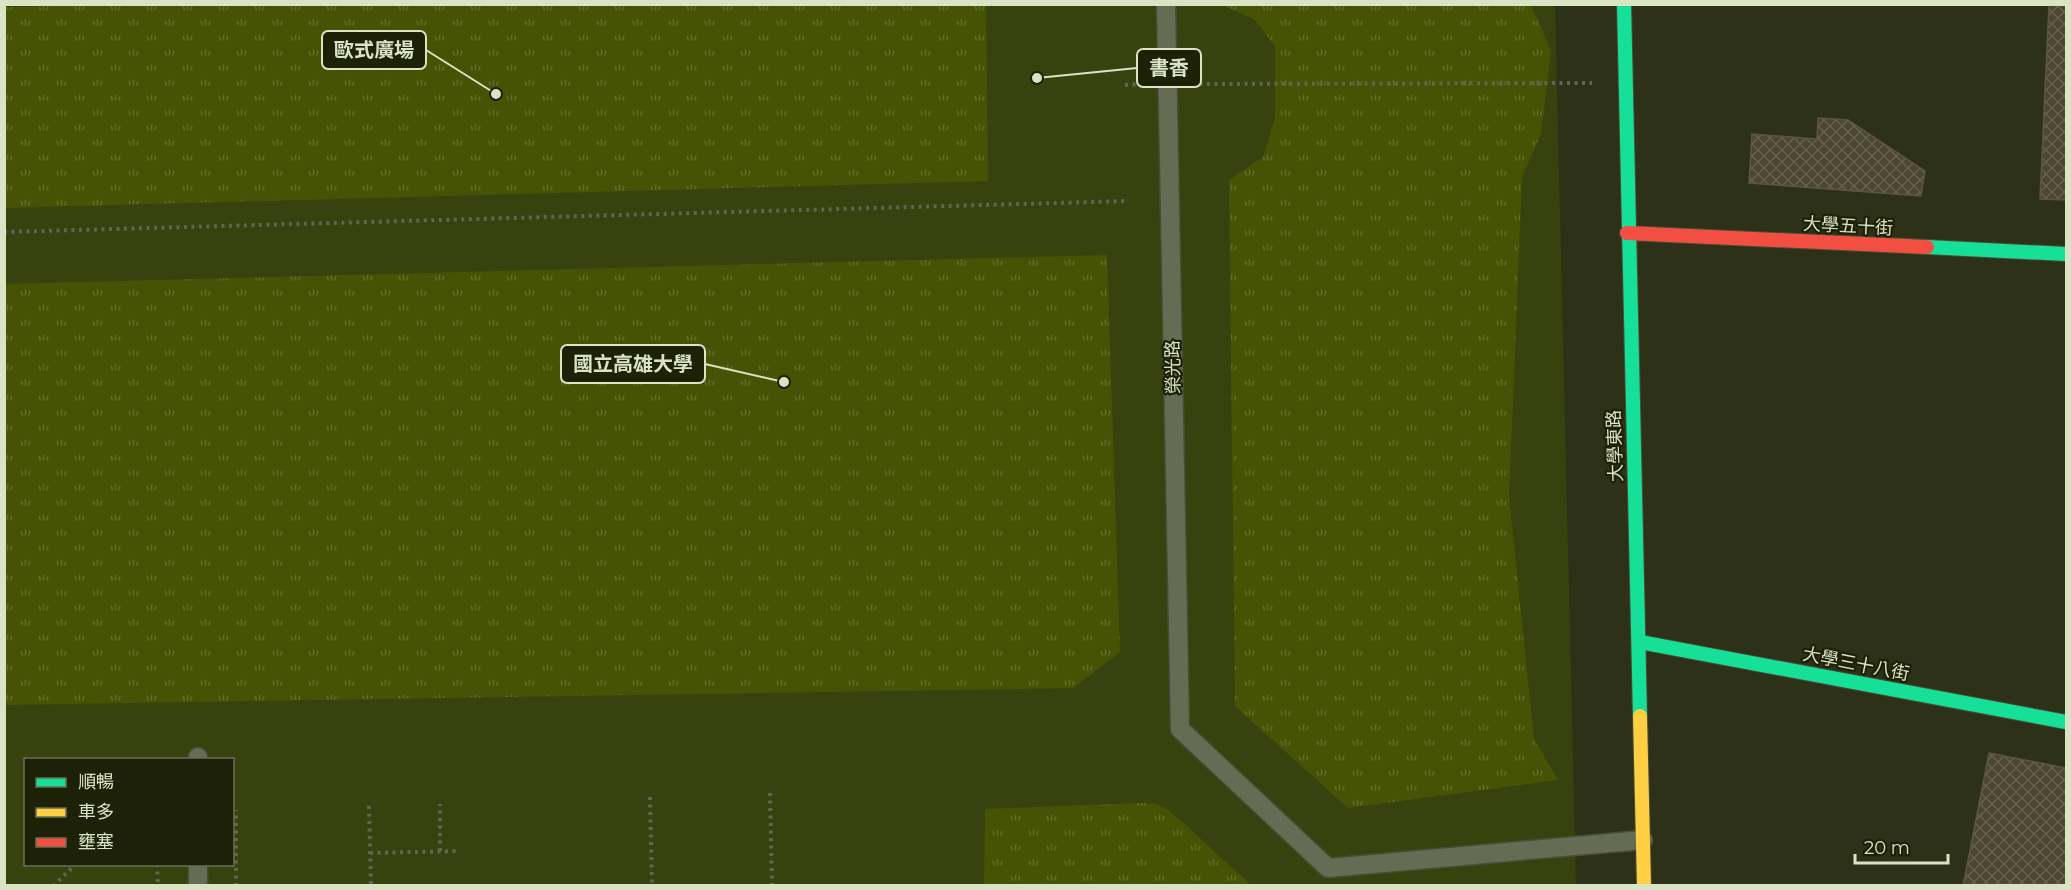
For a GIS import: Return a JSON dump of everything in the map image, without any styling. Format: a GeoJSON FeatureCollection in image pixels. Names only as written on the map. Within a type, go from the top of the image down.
{"type":"FeatureCollection","features":[{"type":"Feature","properties":{"kind":"street","name":"大學東路"},"geometry":{"type":"LineString","coordinates":[[1624,4],[1627,233],[1640,642],[1644,885]]}},
{"type":"Feature","properties":{"kind":"street","name":"大學五十街"},"geometry":{"type":"LineString","coordinates":[[1627,233],[2067,254]]}},
{"type":"Feature","properties":{"kind":"street","name":"大學三十八街"},"geometry":{"type":"LineString","coordinates":[[1640,642],[2067,722]]}},
{"type":"Feature","properties":{"kind":"lane","name":"榮光路"},"geometry":{"type":"LineString","coordinates":[[1166,4],[1179,729],[1328,868],[1643,840]]}},
{"type":"Feature","properties":{"kind":"lane"},"geometry":{"type":"LineString","coordinates":[[198,866],[198,885]]}},
{"type":"Feature","properties":{"kind":"path"},"geometry":{"type":"LineString","coordinates":[[1125,85],[1625,83]]}},
{"type":"Feature","properties":{"kind":"path"},"geometry":{"type":"LineString","coordinates":[[4,232],[1128,201]]}},
{"type":"Feature","properties":{"kind":"path"},"geometry":{"type":"LineString","coordinates":[[770,793],[772,885]]}},
{"type":"Feature","properties":{"kind":"path"},"geometry":{"type":"LineString","coordinates":[[650,797],[652,885]]}},
{"type":"Feature","properties":{"kind":"path"},"geometry":{"type":"LineString","coordinates":[[440,804],[440,851]]}},
{"type":"Feature","properties":{"kind":"path"},"geometry":{"type":"LineString","coordinates":[[369,806],[371,885]]}},
{"type":"Feature","properties":{"kind":"path"},"geometry":{"type":"LineString","coordinates":[[236,810],[236,885]]}},
{"type":"Feature","properties":{"kind":"path"},"geometry":{"type":"LineString","coordinates":[[370,853],[460,850]]}},
{"type":"Feature","properties":{"kind":"path"},"geometry":{"type":"LineString","coordinates":[[53,885],[74,866]]}},
{"type":"Feature","properties":{"kind":"path"},"geometry":{"type":"LineString","coordinates":[[157,866],[158,885]]}},
{"type":"Feature","properties":{"kind":"shaded area"},"geometry":{"type":"Polygon","coordinates":[[[5,5],[1555,5],[1576,885],[5,886],[5,5]]]}},
{"type":"Feature","properties":{"kind":"green space"},"geometry":{"type":"Polygon","coordinates":[[[986,5],[988,181],[5,208],[5,7],[986,5]]]}},
{"type":"Feature","properties":{"kind":"green space"},"geometry":{"type":"Polygon","coordinates":[[[1222,5],[1531,5],[1551,51],[1541,134],[1522,177],[1509,497],[1534,739],[1558,780],[1348,808],[1235,706],[1229,180],[1263,157],[1275,118],[1275,46],[1254,19],[1222,5]]]}},
{"type":"Feature","properties":{"kind":"green space"},"geometry":{"type":"Polygon","coordinates":[[[1107,255],[1120,652],[1073,688],[5,705],[5,284],[1107,255]]]}},
{"type":"Feature","properties":{"kind":"green space"},"geometry":{"type":"Polygon","coordinates":[[[1157,804],[1169,810],[1251,885],[984,885],[985,809],[1157,804]]]}},
{"type":"Feature","properties":{"kind":"building"},"geometry":{"type":"Polygon","coordinates":[[[2049,4],[2066,4],[2066,200],[2040,199],[2049,4]]]}},
{"type":"Feature","properties":{"kind":"building"},"geometry":{"type":"Polygon","coordinates":[[[1818,118],[1848,120],[1925,171],[1921,196],[1749,183],[1752,134],[1817,139],[1818,118]]]}},
{"type":"Feature","properties":{"kind":"building"},"geometry":{"type":"Polygon","coordinates":[[[1989,753],[2066,768],[2066,886],[1963,886],[1989,753]]]}},
{"type":"Feature","properties":{"kind":"traffic: fast"},"geometry":{"type":"LineString","coordinates":[[1624,4],[1640,716]]}},
{"type":"Feature","properties":{"kind":"traffic: fast"},"geometry":{"type":"LineString","coordinates":[[1927,247],[2066,254]]}},
{"type":"Feature","properties":{"kind":"traffic: fast"},"geometry":{"type":"LineString","coordinates":[[1640,642],[2066,722]]}},
{"type":"Feature","properties":{"kind":"traffic: slow"},"geometry":{"type":"LineString","coordinates":[[1640,716],[1644,886]]}},
{"type":"Feature","properties":{"kind":"traffic: jam"},"geometry":{"type":"LineString","coordinates":[[1627,233],[1927,247]]}},
{"type":"Feature","properties":{"kind":"place","name":"書香"},"geometry":{"type":"Point","coordinates":[1037,78]}},
{"type":"Feature","properties":{"kind":"place","name":"歐式廣場"},"geometry":{"type":"Point","coordinates":[496,94]}},
{"type":"Feature","properties":{"kind":"place","name":"國立高雄大學"},"geometry":{"type":"Point","coordinates":[784,382]}}]}
